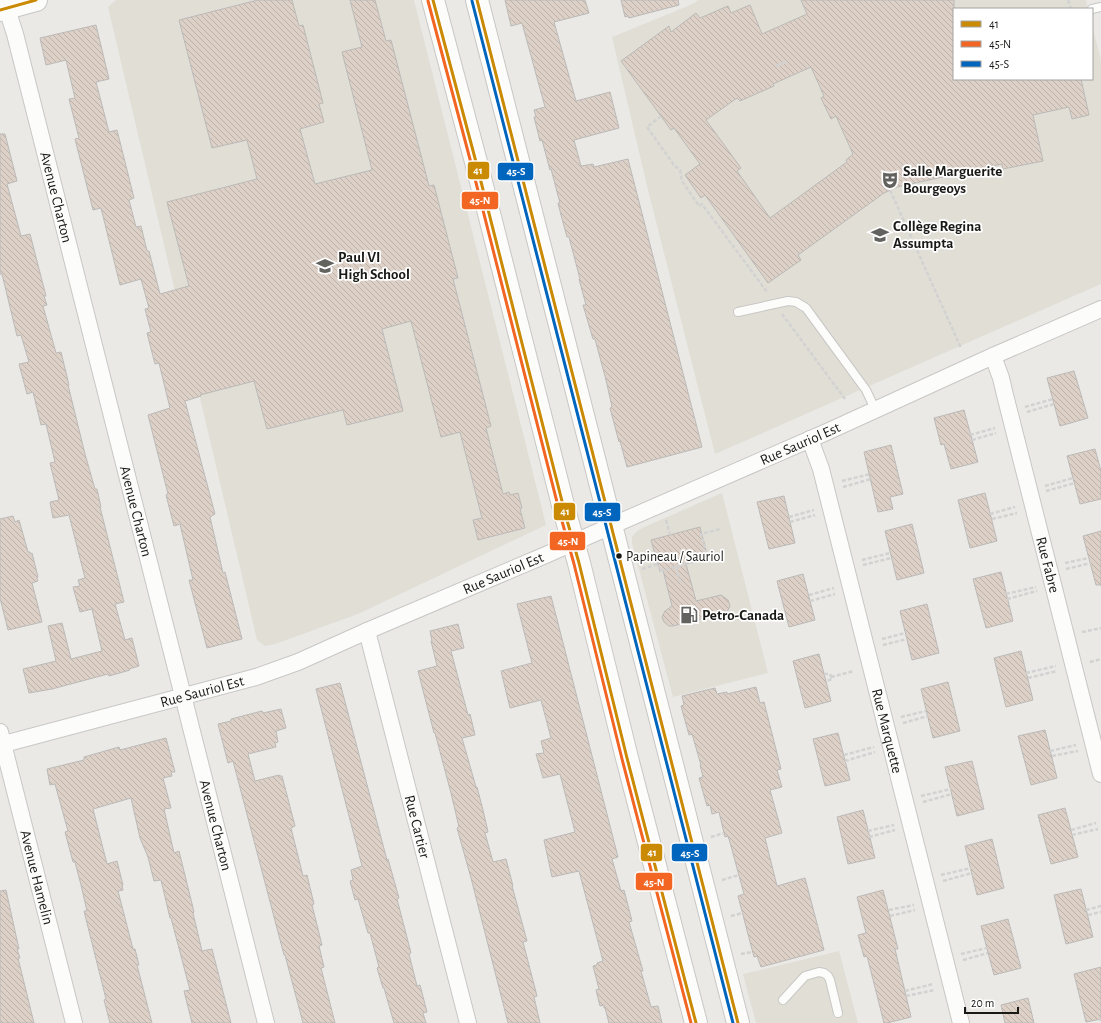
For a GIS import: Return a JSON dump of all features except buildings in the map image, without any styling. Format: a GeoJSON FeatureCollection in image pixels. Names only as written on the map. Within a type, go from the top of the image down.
{"type":"FeatureCollection","features":[{"type":"Feature","properties":{"kind":"main road"},"geometry":{"type":"LineString","coordinates":[[3,6],[36,0]]}},
{"type":"Feature","properties":{"kind":"main road"},"geometry":{"type":"LineString","coordinates":[[433,0],[696,1023]]}},
{"type":"Feature","properties":{"kind":"main road"},"geometry":{"type":"LineString","coordinates":[[477,0],[738,1023]]}},
{"type":"Feature","properties":{"kind":"street","name":"Avenue Charton"},"geometry":{"type":"LineString","coordinates":[[3,6],[14,34],[266,1023]]}},
{"type":"Feature","properties":{"kind":"street","name":"Rue Sauriol Est"},"geometry":{"type":"LineString","coordinates":[[1,741],[183,697],[256,677],[298,662],[810,439],[1101,309]]}},
{"type":"Feature","properties":{"kind":"street","name":"Rue Fabre"},"geometry":{"type":"LineString","coordinates":[[993,356],[1006,395],[1101,774]]}},
{"type":"Feature","properties":{"kind":"street","name":"Rue Marquette"},"geometry":{"type":"LineString","coordinates":[[810,439],[821,469],[961,1023]]}},
{"type":"Feature","properties":{"kind":"street","name":"Rue Cartier"},"geometry":{"type":"LineString","coordinates":[[367,631],[468,1023]]}},
{"type":"Feature","properties":{"kind":"street","name":"Avenue Hamelin"},"geometry":{"type":"LineString","coordinates":[[1,741],[74,1023]]}},
{"type":"Feature","properties":{"kind":"lane"},"geometry":{"type":"LineString","coordinates":[[738,312],[788,301],[796,302],[806,308],[866,390],[875,410]]}},
{"type":"Feature","properties":{"kind":"lane"},"geometry":{"type":"LineString","coordinates":[[783,1000],[805,976],[819,972],[824,973],[830,980],[838,1013]]}},
{"type":"Feature","properties":{"kind":"path"},"geometry":{"type":"LineString","coordinates":[[776,66],[786,61]]}},
{"type":"Feature","properties":{"kind":"path"},"geometry":{"type":"LineString","coordinates":[[661,116],[647,127],[674,165],[680,170],[682,181],[699,206],[702,204],[845,399]]}},
{"type":"Feature","properties":{"kind":"path"},"geometry":{"type":"LineString","coordinates":[[890,190],[961,348]]}},
{"type":"Feature","properties":{"kind":"path"},"geometry":{"type":"LineString","coordinates":[[1025,407],[1053,399]]}},
{"type":"Feature","properties":{"kind":"path"},"geometry":{"type":"LineString","coordinates":[[1026,412],[1054,404]]}},
{"type":"Feature","properties":{"kind":"path"},"geometry":{"type":"LineString","coordinates":[[970,435],[995,428]]}},
{"type":"Feature","properties":{"kind":"path"},"geometry":{"type":"LineString","coordinates":[[972,440],[996,433]]}},
{"type":"Feature","properties":{"kind":"path"},"geometry":{"type":"LineString","coordinates":[[842,481],[870,474]]}},
{"type":"Feature","properties":{"kind":"path"},"geometry":{"type":"LineString","coordinates":[[1045,486],[1073,478]]}},
{"type":"Feature","properties":{"kind":"path"},"geometry":{"type":"LineString","coordinates":[[843,486],[871,479]]}},
{"type":"Feature","properties":{"kind":"path"},"geometry":{"type":"LineString","coordinates":[[1046,491],[1075,483]]}},
{"type":"Feature","properties":{"kind":"path"},"geometry":{"type":"LineString","coordinates":[[990,514],[1015,507]]}},
{"type":"Feature","properties":{"kind":"path"},"geometry":{"type":"LineString","coordinates":[[789,517],[814,510]]}},
{"type":"Feature","properties":{"kind":"path"},"geometry":{"type":"LineString","coordinates":[[992,519],[1017,513]]}},
{"type":"Feature","properties":{"kind":"path"},"geometry":{"type":"LineString","coordinates":[[790,522],[815,515]]}},
{"type":"Feature","properties":{"kind":"path"},"geometry":{"type":"LineString","coordinates":[[664,516],[670,535]]}},
{"type":"Feature","properties":{"kind":"path"},"geometry":{"type":"LineString","coordinates":[[638,570],[658,564],[660,570],[708,558],[701,534],[720,529]]}},
{"type":"Feature","properties":{"kind":"path"},"geometry":{"type":"LineString","coordinates":[[862,560],[890,553]]}},
{"type":"Feature","properties":{"kind":"path"},"geometry":{"type":"LineString","coordinates":[[863,566],[892,558]]}},
{"type":"Feature","properties":{"kind":"path"},"geometry":{"type":"LineString","coordinates":[[1065,563],[1089,558]]}},
{"type":"Feature","properties":{"kind":"path"},"geometry":{"type":"LineString","coordinates":[[1066,569],[1091,563]]}},
{"type":"Feature","properties":{"kind":"path"},"geometry":{"type":"LineString","coordinates":[[676,566],[681,585]]}},
{"type":"Feature","properties":{"kind":"path"},"geometry":{"type":"LineString","coordinates":[[1006,594],[1036,587]]}},
{"type":"Feature","properties":{"kind":"path"},"geometry":{"type":"LineString","coordinates":[[808,595],[834,588]]}},
{"type":"Feature","properties":{"kind":"path"},"geometry":{"type":"LineString","coordinates":[[1007,599],[1037,591]]}},
{"type":"Feature","properties":{"kind":"path"},"geometry":{"type":"LineString","coordinates":[[810,601],[835,594]]}},
{"type":"Feature","properties":{"kind":"path"},"geometry":{"type":"LineString","coordinates":[[1082,632],[1101,628]]}},
{"type":"Feature","properties":{"kind":"path"},"geometry":{"type":"LineString","coordinates":[[882,639],[905,633]]}},
{"type":"Feature","properties":{"kind":"path"},"geometry":{"type":"LineString","coordinates":[[883,645],[907,639]]}},
{"type":"Feature","properties":{"kind":"path"},"geometry":{"type":"LineString","coordinates":[[1090,662],[1101,659]]}},
{"type":"Feature","properties":{"kind":"path"},"geometry":{"type":"LineString","coordinates":[[1026,673],[1056,666]]}},
{"type":"Feature","properties":{"kind":"path"},"geometry":{"type":"LineString","coordinates":[[826,681],[832,679],[831,677],[854,671]]}},
{"type":"Feature","properties":{"kind":"path"},"geometry":{"type":"LineString","coordinates":[[1028,678],[1057,671]]}},
{"type":"Feature","properties":{"kind":"path"},"geometry":{"type":"LineString","coordinates":[[824,674],[830,674],[831,677]]}},
{"type":"Feature","properties":{"kind":"path"},"geometry":{"type":"LineString","coordinates":[[902,717],[926,711]]}},
{"type":"Feature","properties":{"kind":"path"},"geometry":{"type":"LineString","coordinates":[[903,723],[928,716]]}},
{"type":"Feature","properties":{"kind":"path"},"geometry":{"type":"LineString","coordinates":[[1050,751],[1076,745]]}},
{"type":"Feature","properties":{"kind":"path"},"geometry":{"type":"LineString","coordinates":[[844,755],[874,747]]}},
{"type":"Feature","properties":{"kind":"path"},"geometry":{"type":"LineString","coordinates":[[1052,756],[1078,751]]}},
{"type":"Feature","properties":{"kind":"path"},"geometry":{"type":"LineString","coordinates":[[845,761],[875,752]]}},
{"type":"Feature","properties":{"kind":"path"},"geometry":{"type":"LineString","coordinates":[[921,796],[951,789]]}},
{"type":"Feature","properties":{"kind":"path"},"geometry":{"type":"LineString","coordinates":[[923,802],[952,794]]}},
{"type":"Feature","properties":{"kind":"path"},"geometry":{"type":"LineString","coordinates":[[1071,830],[1096,823]]}},
{"type":"Feature","properties":{"kind":"path"},"geometry":{"type":"LineString","coordinates":[[868,831],[894,826]]}},
{"type":"Feature","properties":{"kind":"path"},"geometry":{"type":"LineString","coordinates":[[1072,835],[1098,829]]}},
{"type":"Feature","properties":{"kind":"path"},"geometry":{"type":"LineString","coordinates":[[869,837],[895,830]]}},
{"type":"Feature","properties":{"kind":"path"},"geometry":{"type":"LineString","coordinates":[[706,838],[724,833]]}},
{"type":"Feature","properties":{"kind":"path"},"geometry":{"type":"LineString","coordinates":[[941,875],[971,868]]}},
{"type":"Feature","properties":{"kind":"path"},"geometry":{"type":"LineString","coordinates":[[943,881],[972,874]]}},
{"type":"Feature","properties":{"kind":"path"},"geometry":{"type":"LineString","coordinates":[[718,882],[739,875]]}},
{"type":"Feature","properties":{"kind":"path"},"geometry":{"type":"LineString","coordinates":[[889,910],[914,904]]}},
{"type":"Feature","properties":{"kind":"path"},"geometry":{"type":"LineString","coordinates":[[1086,910],[1101,906]]}},
{"type":"Feature","properties":{"kind":"path"},"geometry":{"type":"LineString","coordinates":[[890,916],[915,910]]}},
{"type":"Feature","properties":{"kind":"path"},"geometry":{"type":"LineString","coordinates":[[1088,915],[1101,912]]}},
{"type":"Feature","properties":{"kind":"path"},"geometry":{"type":"LineString","coordinates":[[726,917],[743,913]]}},
{"type":"Feature","properties":{"kind":"path"},"geometry":{"type":"LineString","coordinates":[[961,954],[987,948]]}},
{"type":"Feature","properties":{"kind":"path"},"geometry":{"type":"LineString","coordinates":[[736,956],[752,952]]}},
{"type":"Feature","properties":{"kind":"path"},"geometry":{"type":"LineString","coordinates":[[963,960],[988,953]]}},
{"type":"Feature","properties":{"kind":"path"},"geometry":{"type":"LineString","coordinates":[[905,991],[934,984]]}},
{"type":"Feature","properties":{"kind":"path"},"geometry":{"type":"LineString","coordinates":[[906,996],[935,990]]}},
{"type":"Feature","properties":{"kind":"shaded area","name":"Paul VI High School"},"geometry":{"type":"Polygon","coordinates":[[[116,0],[414,0],[546,525],[358,614],[275,644],[265,646],[257,640],[108,7],[116,0]]]}},
{"type":"Feature","properties":{"kind":"shaded area","name":"Collège Regina Assumpta"},"geometry":{"type":"Polygon","coordinates":[[[699,0],[1086,0],[1088,8],[953,8],[953,80],[1093,80],[1093,29],[1101,60],[1101,284],[715,454],[647,186],[612,37],[688,6],[699,0]]]}},
{"type":"Feature","properties":{"kind":"shaded area"},"geometry":{"type":"Polygon","coordinates":[[[722,493],[768,673],[673,697],[632,543],[632,537],[642,528],[722,493]]]}},
{"type":"Feature","properties":{"kind":"shaded area"},"geometry":{"type":"Polygon","coordinates":[[[839,951],[858,1023],[756,1023],[743,974],[839,951]]]}},
{"type":"Feature","properties":{"kind":"transit line","name":"41"},"geometry":{"type":"LineString","coordinates":[[0,10],[36,0]]}},
{"type":"Feature","properties":{"kind":"transit line","name":"41"},"geometry":{"type":"LineString","coordinates":[[433,0],[476,162],[579,563],[627,758],[696,1023]]}},
{"type":"Feature","properties":{"kind":"transit line","name":"41"},"geometry":{"type":"LineString","coordinates":[[477,0],[738,1023]]}},
{"type":"Feature","properties":{"kind":"transit line","name":"45-N"},"geometry":{"type":"LineString","coordinates":[[428,1],[471,163],[574,564],[622,759],[691,1023]]}},
{"type":"Feature","properties":{"kind":"transit line","name":"45-S"},"geometry":{"type":"LineString","coordinates":[[472,1],[733,1023]]}},
{"type":"Feature","properties":{"kind":"place","name":"Salle Marguerite Bourgeoys"},"geometry":{"type":"Point","coordinates":[890,180]}},
{"type":"Feature","properties":{"kind":"place","name":"Collège Regina Assumpta"},"geometry":{"type":"Point","coordinates":[880,235]}},
{"type":"Feature","properties":{"kind":"place","name":"Paul VI High School"},"geometry":{"type":"Point","coordinates":[325,266]}},
{"type":"Feature","properties":{"kind":"place","name":"Papineau / Sauriol"},"geometry":{"type":"Point","coordinates":[619,556]}},
{"type":"Feature","properties":{"kind":"place","name":"Petro-Canada"},"geometry":{"type":"Point","coordinates":[689,615]}}]}
